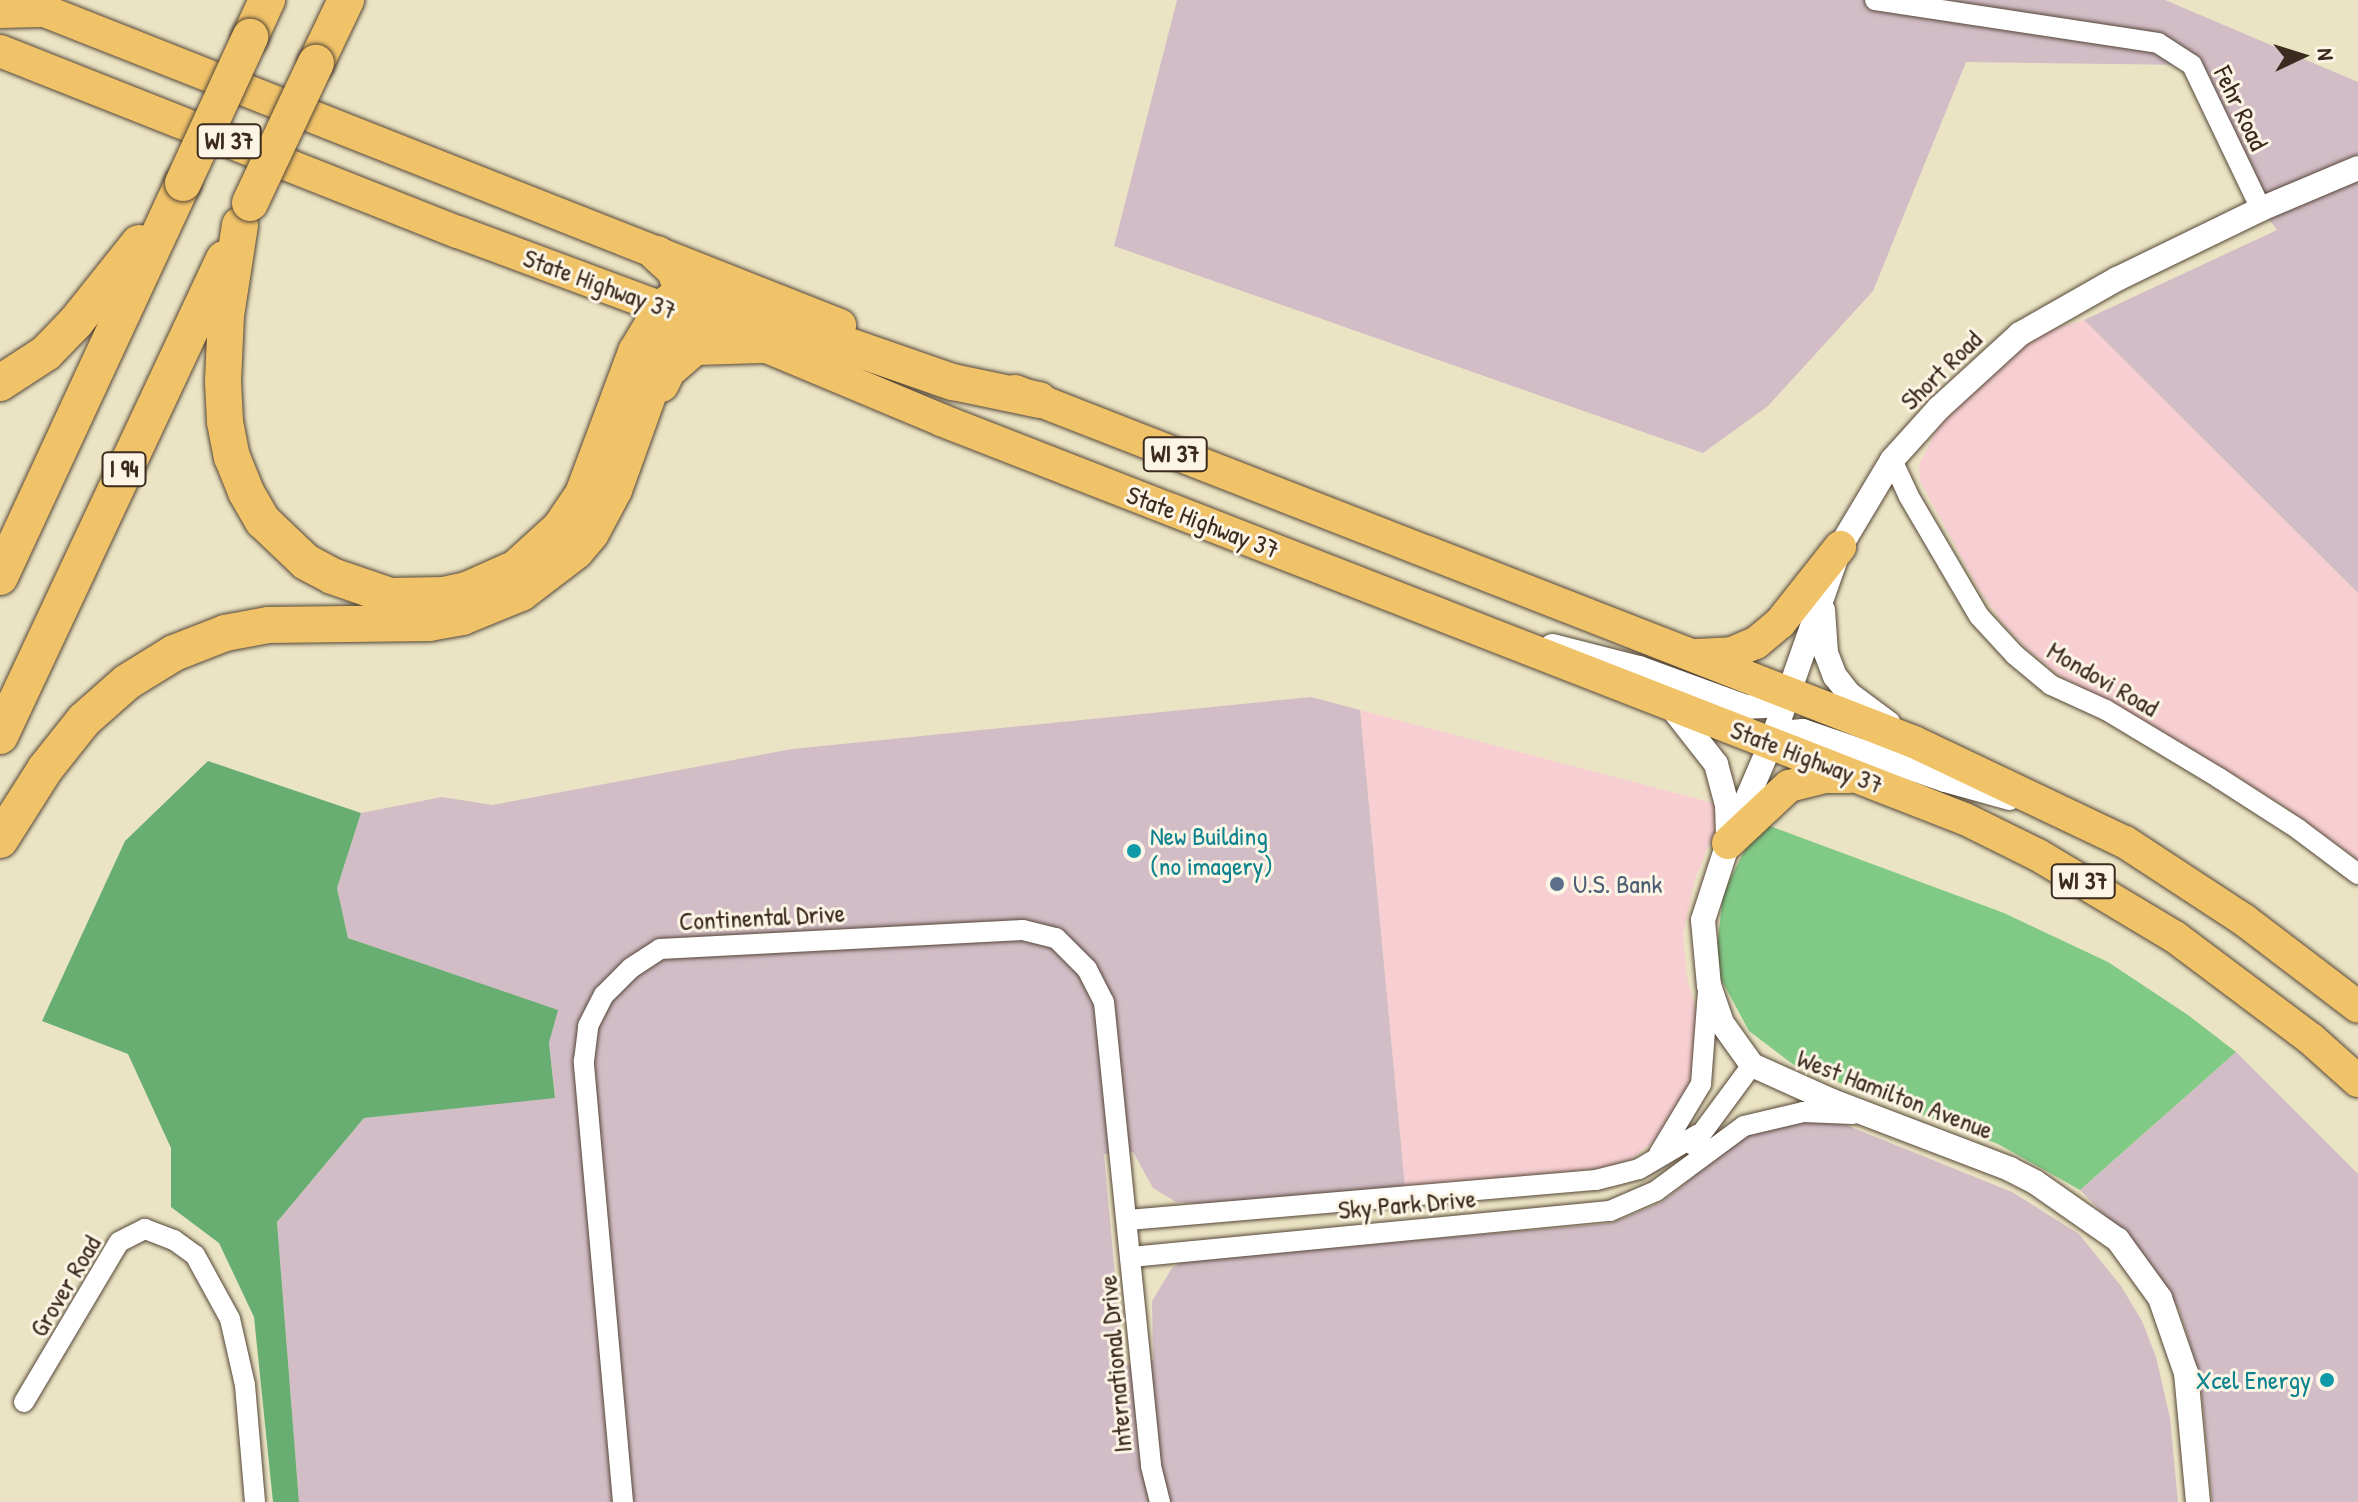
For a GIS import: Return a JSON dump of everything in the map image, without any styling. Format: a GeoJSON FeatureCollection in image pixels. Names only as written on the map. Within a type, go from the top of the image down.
{"type":"FeatureCollection","features":[{"type":"Feature","properties":{"kind":"highway","name":"I 94"},"geometry":{"type":"LineString","coordinates":[[0,577],[267,0]]}},
{"type":"Feature","properties":{"kind":"highway","name":"I 94"},"geometry":{"type":"LineString","coordinates":[[0,736],[346,0]]}},
{"type":"Feature","properties":{"kind":"highway"},"geometry":{"type":"LineString","coordinates":[[0,10],[28,4]]}},
{"type":"Feature","properties":{"kind":"highway"},"geometry":{"type":"LineString","coordinates":[[0,383],[46,353],[76,322],[180,188]]}},
{"type":"Feature","properties":{"kind":"highway"},"geometry":{"type":"LineString","coordinates":[[245,214],[226,315],[223,382],[230,445],[246,492],[270,529],[306,562],[332,576],[390,596],[443,595],[467,590],[516,568],[560,528],[583,494],[636,352],[673,305],[696,294],[953,382],[1039,400]]}},
{"type":"Feature","properties":{"kind":"highway"},"geometry":{"type":"LineString","coordinates":[[632,444],[673,305],[675,270],[657,254]]}},
{"type":"Feature","properties":{"kind":"highway"},"geometry":{"type":"LineString","coordinates":[[0,840],[45,769],[84,720],[127,682],[186,647],[235,631],[281,623],[451,620],[490,609],[521,593],[585,542],[607,506],[667,371],[680,357],[695,347],[710,344],[762,345]]}},
{"type":"Feature","properties":{"kind":"main road","name":"State Highway 37"},"geometry":{"type":"LineString","coordinates":[[28,4],[657,254],[1904,738],[2114,836],[2280,946],[2358,1007]]}},
{"type":"Feature","properties":{"kind":"main road","name":"State Highway 37"},"geometry":{"type":"LineString","coordinates":[[0,51],[458,232],[673,305],[968,431],[1860,777],[2001,836],[2117,900],[2244,986],[2358,1081]]}},
{"type":"Feature","properties":{"kind":"main road"},"geometry":{"type":"LineString","coordinates":[[1692,656],[1732,653],[1756,643],[1780,623],[1840,547]]}},
{"type":"Feature","properties":{"kind":"main road"},"geometry":{"type":"LineString","coordinates":[[1728,843],[1789,786],[1824,777],[1860,777]]}},
{"type":"Feature","properties":{"kind":"street","name":"Fehr Road"},"geometry":{"type":"LineString","coordinates":[[1875,0],[2158,43],[2192,65],[2261,209]]}},
{"type":"Feature","properties":{"kind":"street","name":"Short Road"},"geometry":{"type":"LineString","coordinates":[[1789,693],[1840,547],[1892,460],[1939,408],[2020,334],[2117,279],[2261,209],[2358,168]]}},
{"type":"Feature","properties":{"kind":"street","name":"Mondovi Road"},"geometry":{"type":"LineString","coordinates":[[1892,460],[1908,495],[1979,616],[2015,655],[2051,685],[2106,710],[2219,778],[2298,829],[2358,874]]}},
{"type":"Feature","properties":{"kind":"street"},"geometry":{"type":"LineString","coordinates":[[1825,592],[1824,637],[1835,676],[1849,694],[1904,738]]}},
{"type":"Feature","properties":{"kind":"street"},"geometry":{"type":"LineString","coordinates":[[1477,629],[1623,663],[1746,707],[1764,706],[1789,693]]}},
{"type":"Feature","properties":{"kind":"street"},"geometry":{"type":"LineString","coordinates":[[1655,1160],[1673,1136],[1701,1084],[1709,986],[1703,920],[1728,843],[1789,693]]}},
{"type":"Feature","properties":{"kind":"street"},"geometry":{"type":"LineString","coordinates":[[1669,704],[1716,764],[1727,805],[1728,843]]}},
{"type":"Feature","properties":{"kind":"street"},"geometry":{"type":"LineString","coordinates":[[1771,743],[1791,732],[1803,731],[1973,789],[2045,802]]}},
{"type":"Feature","properties":{"kind":"street","name":"Continental Drive"},"geometry":{"type":"LineString","coordinates":[[623,1502],[584,1061],[588,1026],[604,995],[631,968],[660,949],[1023,930],[1056,938],[1087,969],[1104,1002],[1128,1220]]}},
{"type":"Feature","properties":{"kind":"street"},"geometry":{"type":"LineString","coordinates":[[1709,986],[1722,1023],[1752,1065]]}},
{"type":"Feature","properties":{"kind":"street","name":"West Hamilton Avenue"},"geometry":{"type":"LineString","coordinates":[[1752,1065],[1870,1116],[2010,1169],[2035,1182],[2118,1240],[2160,1298],[2186,1373],[2198,1502]]}},
{"type":"Feature","properties":{"kind":"street","name":"Sky Park Drive"},"geometry":{"type":"LineString","coordinates":[[1678,1173],[1697,1135],[1752,1065]]}},
{"type":"Feature","properties":{"kind":"street","name":"Sky Park Drive"},"geometry":{"type":"LineString","coordinates":[[1131,1257],[1588,1215],[1631,1205],[1725,1138],[1763,1120],[1803,1112],[1870,1116]]}},
{"type":"Feature","properties":{"kind":"street","name":"Sky Park Drive"},"geometry":{"type":"LineString","coordinates":[[1128,1220],[1596,1180],[1639,1169],[1697,1135]]}},
{"type":"Feature","properties":{"kind":"street","name":"International Drive"},"geometry":{"type":"LineString","coordinates":[[1128,1220],[1151,1466],[1160,1502]]}},
{"type":"Feature","properties":{"kind":"street","name":"Grover Road"},"geometry":{"type":"LineString","coordinates":[[24,1402],[119,1242],[145,1229],[174,1240],[195,1255],[230,1319],[245,1385],[255,1502]]}},
{"type":"Feature","properties":{"kind":"shaded area"},"geometry":{"type":"Polygon","coordinates":[[[1177,0],[2165,0],[2358,82],[2358,593],[2084,320],[2277,230],[2261,209],[2191,65],[1966,62],[1873,291],[1768,406],[1703,453],[1114,246],[1177,0]]]}},
{"type":"Feature","properties":{"kind":"shaded area"},"geometry":{"type":"Polygon","coordinates":[[[2084,320],[2358,593],[2358,859],[2281,804],[2059,675],[2029,651],[2003,624],[1978,588],[1920,481],[1919,464],[1941,422],[2034,335],[2084,320]]]}},
{"type":"Feature","properties":{"kind":"shaded area"},"geometry":{"type":"Polygon","coordinates":[[[1311,697],[1360,710],[1405,1187],[1208,1204],[1176,1202],[1153,1188],[1133,1152],[1104,1154],[1123,1365],[1153,1360],[1152,1301],[1172,1268],[1186,1260],[1612,1223],[1660,1203],[1684,1185],[1720,1149],[1775,1122],[1836,1121],[2012,1192],[2079,1234],[2121,1286],[2142,1321],[2156,1357],[2170,1418],[2178,1502],[299,1502],[277,1222],[364,1118],[555,1097],[549,1043],[557,1010],[348,938],[337,888],[361,813],[442,797],[492,805],[792,749],[1311,697]]]}},
{"type":"Feature","properties":{"kind":"shaded area"},"geometry":{"type":"Polygon","coordinates":[[[1360,710],[1725,806],[1695,879],[1683,934],[1687,978],[1700,1024],[1700,1060],[1686,1102],[1665,1132],[1634,1157],[1610,1168],[1405,1187],[1360,710]]]}},
{"type":"Feature","properties":{"kind":"shaded area"},"geometry":{"type":"Polygon","coordinates":[[[2236,1052],[2358,1174],[2358,1502],[2212,1502],[2200,1377],[2179,1309],[2145,1256],[2080,1190],[2236,1052]]]}},
{"type":"Feature","properties":{"kind":"green space"},"geometry":{"type":"Polygon","coordinates":[[[208,761],[361,813],[337,888],[348,938],[558,1010],[549,1043],[555,1098],[364,1118],[277,1222],[299,1502],[273,1502],[254,1317],[219,1243],[171,1207],[171,1148],[128,1054],[42,1021],[125,841],[208,761]]]}},
{"type":"Feature","properties":{"kind":"green space"},"geometry":{"type":"Polygon","coordinates":[[[1759,822],[2004,913],[2108,962],[2188,1015],[2236,1052],[2080,1190],[1998,1144],[1794,1065],[1749,1031],[1721,979],[1717,949],[1723,893],[1759,822]]]}},
{"type":"Feature","properties":{"kind":"place","name":"New Building (no imagery)"},"geometry":{"type":"Point","coordinates":[1134,851]}},
{"type":"Feature","properties":{"kind":"place","name":"U.S. Bank"},"geometry":{"type":"Point","coordinates":[1557,884]}},
{"type":"Feature","properties":{"kind":"place","name":"Xcel Energy"},"geometry":{"type":"Point","coordinates":[2327,1380]}}]}
